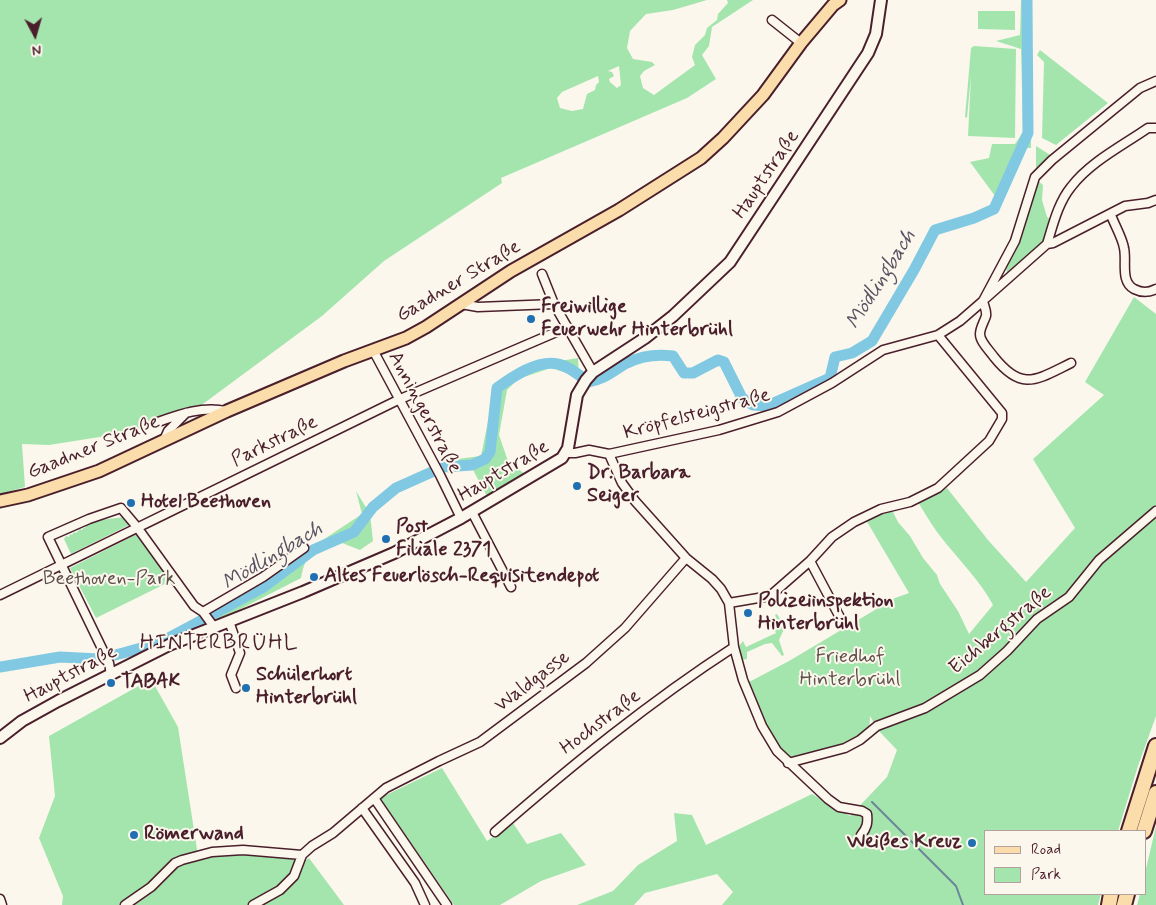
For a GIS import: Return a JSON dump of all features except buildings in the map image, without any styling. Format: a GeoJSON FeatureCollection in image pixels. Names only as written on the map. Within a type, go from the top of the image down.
{"type":"FeatureCollection","features":[{"type":"Feature","properties":{"kind":"highway"},"geometry":{"type":"LineString","coordinates":[[1129,830],[1156,746]]}},
{"type":"Feature","properties":{"kind":"highway"},"geometry":{"type":"LineString","coordinates":[[1144,830],[1156,793]]}},
{"type":"Feature","properties":{"kind":"main road","name":"Gaadner Straße"},"geometry":{"type":"LineString","coordinates":[[0,500],[28,495],[99,471],[228,411],[406,338],[426,327],[511,271],[619,210],[700,158],[723,138],[763,95],[801,43],[840,0]]}},
{"type":"Feature","properties":{"kind":"main road","name":"Hauptstraße"},"geometry":{"type":"LineString","coordinates":[[0,738],[22,721],[38,712],[212,624],[229,621],[394,553],[472,512],[554,464],[566,453],[577,395],[588,377],[659,327],[730,262],[868,53],[876,34],[881,0]]}},
{"type":"Feature","properties":{"kind":"street"},"geometry":{"type":"LineString","coordinates":[[774,22],[801,43]]}},
{"type":"Feature","properties":{"kind":"street","name":"Kröpfelsteigstraße"},"geometry":{"type":"LineString","coordinates":[[609,454],[719,430],[778,412],[832,383],[883,350],[938,335],[960,321],[983,301],[1015,241],[1036,177],[1052,160],[1140,88],[1156,81]]}},
{"type":"Feature","properties":{"kind":"street"},"geometry":{"type":"LineString","coordinates":[[1071,363],[1042,377],[1031,380],[1016,378],[1006,371],[981,340],[980,333],[986,314],[983,301],[998,290],[1047,244],[1060,205],[1070,187],[1091,167],[1148,128],[1156,128]]}},
{"type":"Feature","properties":{"kind":"street"},"geometry":{"type":"LineString","coordinates":[[1047,244],[1053,243],[1126,206],[1156,200]]}},
{"type":"Feature","properties":{"kind":"street"},"geometry":{"type":"LineString","coordinates":[[1111,215],[1124,248],[1126,279],[1129,286],[1138,291],[1148,293],[1156,289]]}},
{"type":"Feature","properties":{"kind":"street"},"geometry":{"type":"LineString","coordinates":[[542,274],[554,304],[568,327],[588,377]]}},
{"type":"Feature","properties":{"kind":"street"},"geometry":{"type":"LineString","coordinates":[[460,303],[478,307],[554,304]]}},
{"type":"Feature","properties":{"kind":"street","name":"Parkstraße"},"geometry":{"type":"LineString","coordinates":[[0,594],[398,400],[568,327]]}},
{"type":"Feature","properties":{"kind":"street"},"geometry":{"type":"LineString","coordinates":[[729,603],[770,596],[832,537],[854,522],[881,509],[910,502],[938,488],[989,441],[1002,420],[1002,413],[938,335]]}},
{"type":"Feature","properties":{"kind":"street","name":"Anningerstraße"},"geometry":{"type":"LineString","coordinates":[[373,350],[461,518]]}},
{"type":"Feature","properties":{"kind":"street"},"geometry":{"type":"LineString","coordinates":[[158,422],[187,412],[218,409],[228,411]]}},
{"type":"Feature","properties":{"kind":"street"},"geometry":{"type":"LineString","coordinates":[[164,440],[168,431],[187,412]]}},
{"type":"Feature","properties":{"kind":"street"},"geometry":{"type":"LineString","coordinates":[[566,453],[589,450],[609,454],[622,482],[635,501],[686,558],[712,579],[721,589],[729,603],[734,647],[743,680],[762,726],[776,751],[839,807],[862,811],[867,814],[868,822],[866,829],[861,835]]}},
{"type":"Feature","properties":{"kind":"street"},"geometry":{"type":"LineString","coordinates":[[111,675],[109,663],[48,538],[89,519],[121,508],[194,606],[212,624]]}},
{"type":"Feature","properties":{"kind":"street","name":"Eichbergstraße"},"geometry":{"type":"LineString","coordinates":[[788,762],[845,748],[860,740],[877,726],[925,708],[980,675],[1037,619],[1069,596],[1099,560],[1156,511]]}},
{"type":"Feature","properties":{"kind":"street"},"geometry":{"type":"LineString","coordinates":[[472,512],[511,587]]}},
{"type":"Feature","properties":{"kind":"street"},"geometry":{"type":"LineString","coordinates":[[204,614],[263,577],[304,548]]}},
{"type":"Feature","properties":{"kind":"street","name":"Waldgasse"},"geometry":{"type":"LineString","coordinates":[[302,855],[312,846],[333,833],[386,788],[480,742],[579,668],[625,628],[686,558]]}},
{"type":"Feature","properties":{"kind":"street"},"geometry":{"type":"LineString","coordinates":[[810,560],[844,625]]}},
{"type":"Feature","properties":{"kind":"street"},"geometry":{"type":"LineString","coordinates":[[229,621],[240,653],[231,675],[236,688]]}},
{"type":"Feature","properties":{"kind":"street","name":"Hochstraße"},"geometry":{"type":"LineString","coordinates":[[495,832],[588,752],[700,669],[734,647]]}},
{"type":"Feature","properties":{"kind":"street"},"geometry":{"type":"LineString","coordinates":[[374,798],[447,905]]}},
{"type":"Feature","properties":{"kind":"street"},"geometry":{"type":"LineString","coordinates":[[362,808],[415,883],[425,905]]}},
{"type":"Feature","properties":{"kind":"street"},"geometry":{"type":"LineString","coordinates":[[125,905],[151,887],[176,863],[190,858],[212,852],[243,850],[302,855],[294,876],[280,890],[252,905]]}},
{"type":"Feature","properties":{"kind":"street"},"geometry":{"type":"LineString","coordinates":[[0,899],[2,905]]}},
{"type":"Feature","properties":{"kind":"green space"},"geometry":{"type":"Polygon","coordinates":[[[0,0],[707,0],[673,10],[646,14],[630,31],[627,48],[633,59],[652,62],[655,65],[644,71],[640,76],[643,88],[654,95],[695,65],[692,57],[695,45],[705,35],[707,28],[717,20],[718,14],[728,3],[727,0],[753,0],[712,27],[709,46],[702,55],[716,79],[687,98],[501,178],[502,183],[384,261],[322,316],[188,415],[156,425],[106,436],[49,445],[22,444],[25,487],[0,494],[0,0]],[[619,66],[608,71],[612,72],[614,76],[609,79],[610,82],[617,88],[621,85],[619,66]],[[598,76],[562,92],[557,98],[560,108],[572,111],[583,109],[587,94],[595,90],[599,82],[598,76]]]}},
{"type":"Feature","properties":{"kind":"green space"},"geometry":{"type":"Polygon","coordinates":[[[1021,0],[1032,0],[1031,148],[1018,148],[995,196],[970,162],[989,158],[992,144],[1015,144],[1023,132],[1021,49],[996,41],[1020,35],[1021,0]]]}},
{"type":"Feature","properties":{"kind":"green space"},"geometry":{"type":"Polygon","coordinates":[[[978,11],[1015,11],[1015,30],[978,29],[978,11]]]}},
{"type":"Feature","properties":{"kind":"green space"},"geometry":{"type":"Polygon","coordinates":[[[974,46],[1016,49],[1015,138],[968,136],[971,75],[967,118],[965,117],[971,48],[974,46]]]}},
{"type":"Feature","properties":{"kind":"green space"},"geometry":{"type":"Polygon","coordinates":[[[1040,50],[1108,103],[1056,145],[1042,138],[1044,62],[1037,55],[1040,50]]]}},
{"type":"Feature","properties":{"kind":"green space"},"geometry":{"type":"Polygon","coordinates":[[[1036,146],[1052,156],[1036,173],[1036,146]]]}},
{"type":"Feature","properties":{"kind":"green space"},"geometry":{"type":"Polygon","coordinates":[[[1038,181],[1043,185],[1042,200],[1047,217],[1052,220],[1046,239],[1008,277],[1006,268],[1021,240],[1038,181]]]}},
{"type":"Feature","properties":{"kind":"green space","name":"Friedhof Hinterbrühl"},"geometry":{"type":"Polygon","coordinates":[[[1134,297],[1156,314],[1156,716],[1118,830],[984,830],[984,895],[1101,895],[1098,905],[722,905],[733,892],[717,874],[645,893],[634,905],[577,905],[613,891],[638,865],[677,841],[674,813],[692,815],[706,845],[812,794],[850,816],[887,777],[897,750],[878,730],[870,716],[869,733],[845,748],[792,758],[783,753],[768,728],[753,698],[749,682],[789,661],[895,598],[909,593],[866,520],[885,511],[893,512],[923,558],[937,575],[940,584],[958,611],[969,634],[993,605],[976,580],[937,532],[918,502],[947,488],[988,540],[1026,582],[1075,528],[1033,459],[1104,395],[1085,382],[1134,297]]]}},
{"type":"Feature","properties":{"kind":"green space"},"geometry":{"type":"Polygon","coordinates":[[[578,358],[579,377],[551,368],[518,379],[507,390],[499,435],[508,461],[526,475],[488,498],[472,468],[448,473],[450,463],[457,459],[481,456],[495,387],[548,363],[578,358]]]}},
{"type":"Feature","properties":{"kind":"green space"},"geometry":{"type":"Polygon","coordinates":[[[356,491],[370,514],[373,541],[360,550],[337,541],[322,547],[309,557],[301,578],[221,619],[211,614],[362,514],[356,491]]]}},
{"type":"Feature","properties":{"kind":"green space"},"geometry":{"type":"Polygon","coordinates":[[[125,517],[131,524],[71,554],[64,539],[66,536],[69,537],[70,534],[76,533],[80,529],[82,530],[88,522],[125,517]]]}},
{"type":"Feature","properties":{"kind":"green space","name":"Beethoven-Park"},"geometry":{"type":"Polygon","coordinates":[[[137,534],[171,581],[96,618],[70,568],[137,534]]]}},
{"type":"Feature","properties":{"kind":"green space"},"geometry":{"type":"Polygon","coordinates":[[[777,614],[785,627],[779,640],[784,655],[782,656],[772,643],[747,652],[747,659],[741,660],[739,646],[743,641],[746,647],[776,633],[774,628],[779,625],[775,615],[777,614]]]}},
{"type":"Feature","properties":{"kind":"green space"},"geometry":{"type":"Polygon","coordinates":[[[151,679],[178,727],[198,856],[265,854],[304,861],[309,858],[344,905],[62,905],[63,896],[39,838],[55,796],[49,736],[151,679]]]}},
{"type":"Feature","properties":{"kind":"green space"},"geometry":{"type":"Polygon","coordinates":[[[442,768],[487,841],[513,823],[527,844],[561,833],[586,865],[541,881],[500,905],[454,905],[380,798],[442,768]]]}},
{"type":"Feature","properties":{"kind":"green space"},"geometry":{"type":"Polygon","coordinates":[[[1156,826],[1156,905],[1137,905],[1140,895],[1146,895],[1146,869],[1156,826]]]}},
{"type":"Feature","properties":{"kind":"waterway","name":"Mödlingbach"},"geometry":{"type":"LineString","coordinates":[[0,667],[60,657],[99,659],[159,643],[262,588],[313,550],[354,532],[373,507],[396,488],[443,467],[472,465],[485,459],[490,452],[497,388],[534,366],[550,363],[562,365],[588,382],[604,377],[632,361],[650,356],[673,356],[684,373],[693,373],[718,360],[724,362],[742,398],[753,405],[767,406],[830,378],[835,357],[852,353],[872,341],[935,230],[974,218],[994,209],[1028,133],[1027,0]]}},
{"type":"Feature","properties":{"kind":"waterway"},"geometry":{"type":"LineString","coordinates":[[872,802],[956,886],[963,905]]}},
{"type":"Feature","properties":{"kind":"place","name":"Freiwillige Feuerwehr Hinterbrühl"},"geometry":{"type":"Point","coordinates":[531,319]}},
{"type":"Feature","properties":{"kind":"place","name":"Dr. Barbara Seiger"},"geometry":{"type":"Point","coordinates":[577,486]}},
{"type":"Feature","properties":{"kind":"place","name":"Hotel Beethoven"},"geometry":{"type":"Point","coordinates":[131,503]}},
{"type":"Feature","properties":{"kind":"place","name":"Post Filiale 2371"},"geometry":{"type":"Point","coordinates":[386,539]}},
{"type":"Feature","properties":{"kind":"place","name":"Altes Feuerlösch-Requisitendepot"},"geometry":{"type":"Point","coordinates":[314,577]}},
{"type":"Feature","properties":{"kind":"place","name":"Polizeiinspektion Hinterbrühl"},"geometry":{"type":"Point","coordinates":[748,613]}},
{"type":"Feature","properties":{"kind":"place","name":"TABAK"},"geometry":{"type":"Point","coordinates":[111,683]}},
{"type":"Feature","properties":{"kind":"place","name":"Schülerhort Hinterbrühl"},"geometry":{"type":"Point","coordinates":[246,688]}},
{"type":"Feature","properties":{"kind":"place","name":"Römerwand"},"geometry":{"type":"Point","coordinates":[134,835]}},
{"type":"Feature","properties":{"kind":"place","name":"Weißes Kreuz"},"geometry":{"type":"Point","coordinates":[972,843]}},
{"type":"Feature","properties":{"kind":"district","name":"HINTERBRÜHL"},"geometry":{"type":"Point","coordinates":[219,644]}}]}
